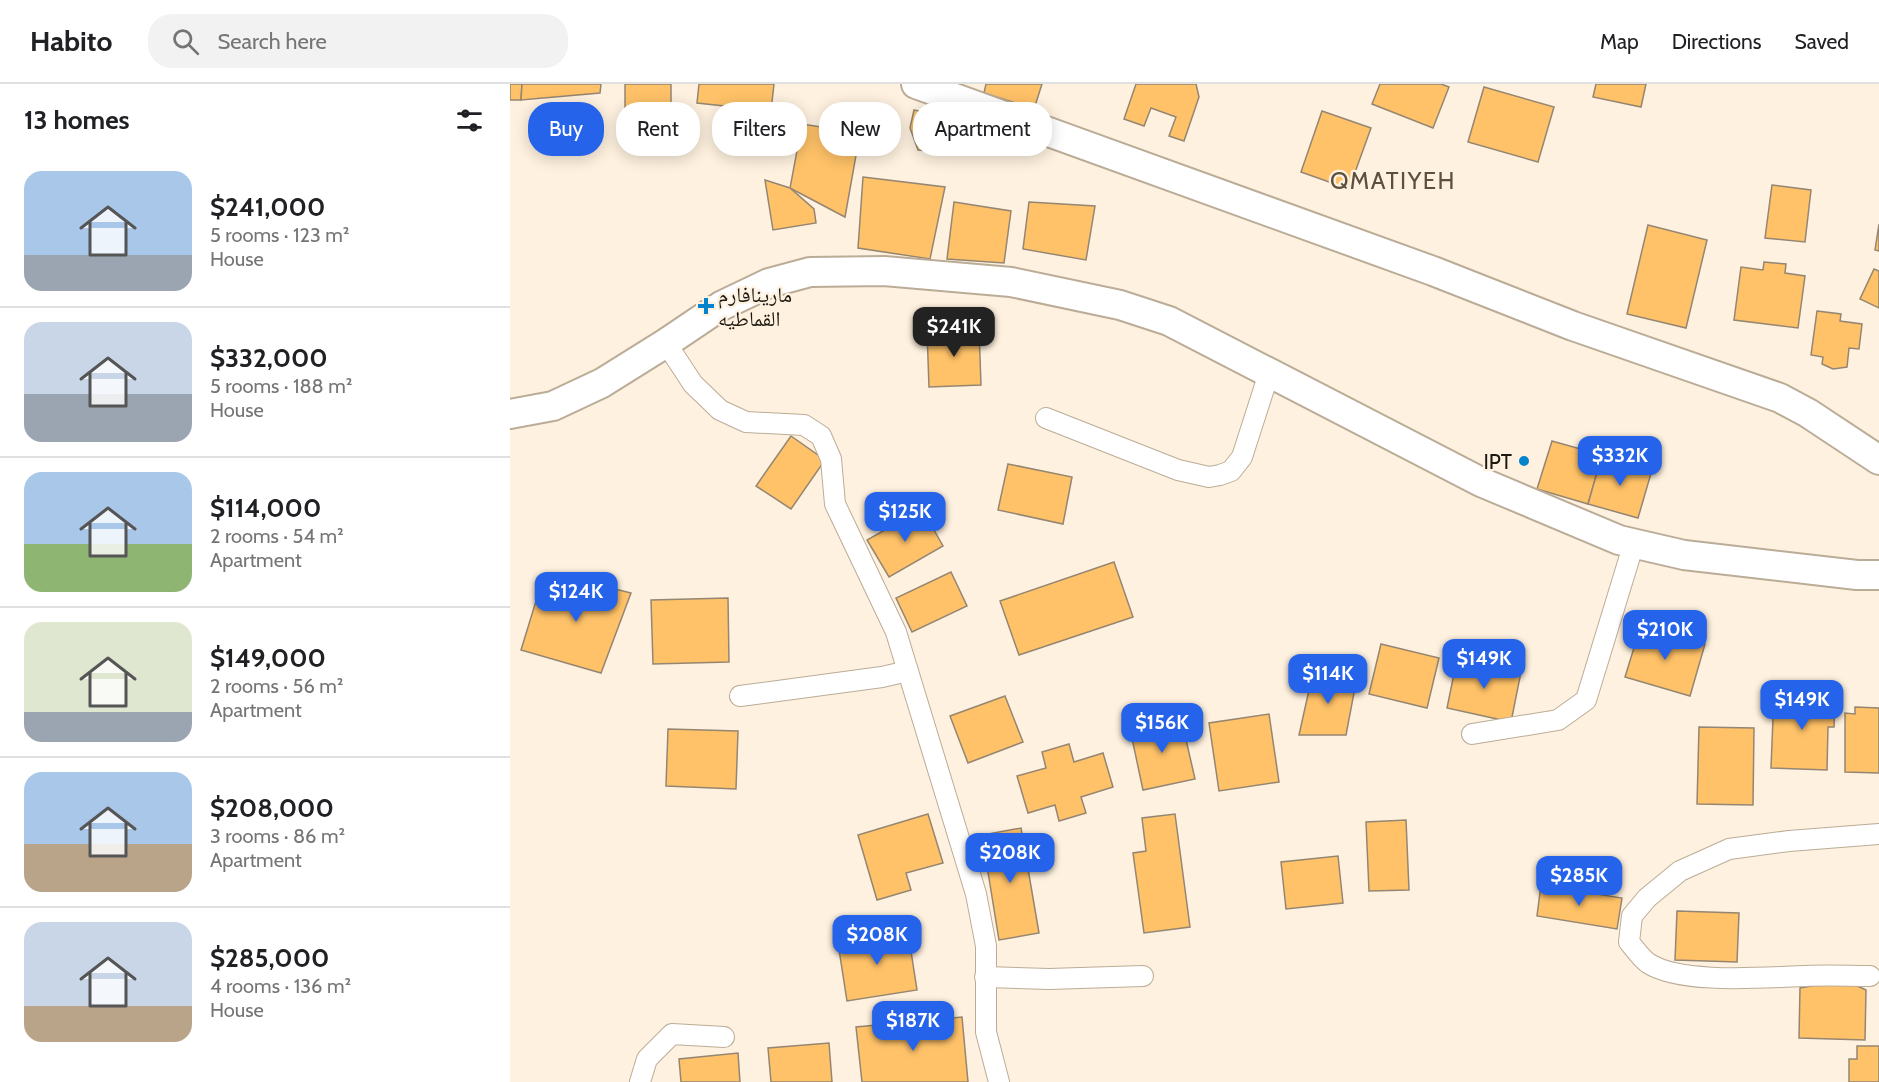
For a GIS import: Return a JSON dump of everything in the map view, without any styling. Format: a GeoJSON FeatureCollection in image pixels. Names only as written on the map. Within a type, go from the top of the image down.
{"type":"FeatureCollection","features":[{"type":"Feature","properties":{"kind":"main road"},"geometry":{"type":"LineString","coordinates":[[916,84],[1411,263],[1573,326],[1780,398],[1808,413],[1879,460]]}},
{"type":"Feature","properties":{"kind":"main road"},"geometry":{"type":"LineString","coordinates":[[510,414],[553,406],[602,383],[666,344],[721,306],[769,283],[810,272],[884,271],[1011,282],[1120,305],[1169,321],[1481,482],[1619,540],[1684,555],[1857,575],[1879,575]]}},
{"type":"Feature","properties":{"kind":"street"},"geometry":{"type":"LineString","coordinates":[[666,344],[693,384],[720,410],[746,422],[804,425],[820,436],[831,459],[835,504],[896,632],[976,894],[986,946],[986,1032],[999,1082]]}},
{"type":"Feature","properties":{"kind":"street"},"geometry":{"type":"LineString","coordinates":[[1046,418],[1178,471],[1209,477],[1231,471],[1242,457],[1269,373]]}},
{"type":"Feature","properties":{"kind":"street"},"geometry":{"type":"LineString","coordinates":[[1472,734],[1558,720],[1586,700],[1634,543]]}},
{"type":"Feature","properties":{"kind":"street"},"geometry":{"type":"LineString","coordinates":[[741,696],[882,677],[908,670]]}},
{"type":"Feature","properties":{"kind":"street"},"geometry":{"type":"LineString","coordinates":[[1870,976],[1756,979],[1687,975],[1647,963],[1629,942],[1632,916],[1647,898],[1680,871],[1728,849],[1790,841],[1879,834]]}},
{"type":"Feature","properties":{"kind":"street"},"geometry":{"type":"LineString","coordinates":[[985,977],[1049,979],[1143,976]]}},
{"type":"Feature","properties":{"kind":"street"},"geometry":{"type":"LineString","coordinates":[[640,1082],[647,1059],[672,1034],[724,1037]]}},
{"type":"Feature","properties":{"kind":"building"},"geometry":{"type":"Polygon","coordinates":[[[510,84],[522,84],[521,100],[510,100],[510,84]]]}},
{"type":"Feature","properties":{"kind":"building"},"geometry":{"type":"Polygon","coordinates":[[[522,84],[601,84],[600,93],[521,100],[522,84]]]}},
{"type":"Feature","properties":{"kind":"building"},"geometry":{"type":"Polygon","coordinates":[[[625,84],[671,84],[671,102],[625,102],[625,84]]]}},
{"type":"Feature","properties":{"kind":"building"},"geometry":{"type":"Polygon","coordinates":[[[699,84],[774,84],[772,102],[712,102],[712,105],[697,102],[699,84]]]}},
{"type":"Feature","properties":{"kind":"building"},"geometry":{"type":"Polygon","coordinates":[[[986,84],[1042,84],[1036,102],[1012,102],[984,93],[986,84]]]}},
{"type":"Feature","properties":{"kind":"building"},"geometry":{"type":"Polygon","coordinates":[[[1136,84],[1196,84],[1199,97],[1184,141],[1169,136],[1176,117],[1151,108],[1144,126],[1124,119],[1136,84]]]}},
{"type":"Feature","properties":{"kind":"building"},"geometry":{"type":"Polygon","coordinates":[[[1380,84],[1441,84],[1449,87],[1433,128],[1372,104],[1380,84]]]}},
{"type":"Feature","properties":{"kind":"building"},"geometry":{"type":"Polygon","coordinates":[[[1596,84],[1646,84],[1641,107],[1593,97],[1596,84]]]}},
{"type":"Feature","properties":{"kind":"building"},"geometry":{"type":"Polygon","coordinates":[[[1484,87],[1554,107],[1538,162],[1468,142],[1484,87]]]}},
{"type":"Feature","properties":{"kind":"building"},"geometry":{"type":"Polygon","coordinates":[[[1322,111],[1371,128],[1349,189],[1301,172],[1322,111]]]}},
{"type":"Feature","properties":{"kind":"building"},"geometry":{"type":"Polygon","coordinates":[[[913,114],[913,136],[910,128],[913,114]]]}},
{"type":"Feature","properties":{"kind":"building"},"geometry":{"type":"Polygon","coordinates":[[[807,125],[819,127],[819,156],[856,156],[845,217],[790,188],[796,156],[807,156],[807,125]]]}},
{"type":"Feature","properties":{"kind":"building"},"geometry":{"type":"Polygon","coordinates":[[[863,177],[945,187],[930,259],[858,248],[863,177]]]}},
{"type":"Feature","properties":{"kind":"building"},"geometry":{"type":"Polygon","coordinates":[[[765,180],[790,188],[814,209],[816,223],[773,230],[765,180]]]}},
{"type":"Feature","properties":{"kind":"building"},"geometry":{"type":"Polygon","coordinates":[[[1772,185],[1811,190],[1805,242],[1765,238],[1772,185]]]}},
{"type":"Feature","properties":{"kind":"building"},"geometry":{"type":"Polygon","coordinates":[[[954,202],[1011,211],[1004,263],[947,259],[954,202]]]}},
{"type":"Feature","properties":{"kind":"building"},"geometry":{"type":"Polygon","coordinates":[[[1029,202],[1095,206],[1086,260],[1023,249],[1029,202]]]}},
{"type":"Feature","properties":{"kind":"building"},"geometry":{"type":"Polygon","coordinates":[[[1879,224],[1879,251],[1875,250],[1879,224]]]}},
{"type":"Feature","properties":{"kind":"building"},"geometry":{"type":"Polygon","coordinates":[[[1648,225],[1707,240],[1686,328],[1627,314],[1648,225]]]}},
{"type":"Feature","properties":{"kind":"building"},"geometry":{"type":"Polygon","coordinates":[[[1764,262],[1786,264],[1785,273],[1805,276],[1798,328],[1734,320],[1741,267],[1763,270],[1764,262]]]}},
{"type":"Feature","properties":{"kind":"building"},"geometry":{"type":"Polygon","coordinates":[[[1874,269],[1879,271],[1879,308],[1860,299],[1874,269]]]}},
{"type":"Feature","properties":{"kind":"building"},"geometry":{"type":"Polygon","coordinates":[[[1817,311],[1841,314],[1840,321],[1862,324],[1859,349],[1849,348],[1847,367],[1833,369],[1822,364],[1823,357],[1811,355],[1817,311]]]}},
{"type":"Feature","properties":{"kind":"building"},"geometry":{"type":"Polygon","coordinates":[[[979,329],[981,385],[929,387],[927,331],[979,329]]]}},
{"type":"Feature","properties":{"kind":"building"},"geometry":{"type":"Polygon","coordinates":[[[791,436],[825,460],[791,509],[756,486],[791,436]]]}},
{"type":"Feature","properties":{"kind":"building"},"geometry":{"type":"Polygon","coordinates":[[[1552,441],[1602,455],[1588,504],[1537,489],[1552,441]]]}},
{"type":"Feature","properties":{"kind":"building"},"geometry":{"type":"Polygon","coordinates":[[[1602,455],[1652,470],[1638,518],[1588,504],[1602,455]]]}},
{"type":"Feature","properties":{"kind":"building"},"geometry":{"type":"Polygon","coordinates":[[[1008,464],[1072,477],[1063,524],[998,510],[1008,464]]]}},
{"type":"Feature","properties":{"kind":"building"},"geometry":{"type":"Polygon","coordinates":[[[922,509],[943,546],[889,577],[867,540],[922,509]]]}},
{"type":"Feature","properties":{"kind":"building"},"geometry":{"type":"Polygon","coordinates":[[[1114,562],[1133,617],[1019,655],[1000,601],[1114,562]]]}},
{"type":"Feature","properties":{"kind":"building"},"geometry":{"type":"Polygon","coordinates":[[[951,572],[967,606],[912,632],[896,598],[951,572]]]}},
{"type":"Feature","properties":{"kind":"building"},"geometry":{"type":"Polygon","coordinates":[[[564,576],[631,593],[601,673],[521,650],[540,588],[564,576]]]}},
{"type":"Feature","properties":{"kind":"building"},"geometry":{"type":"Polygon","coordinates":[[[728,598],[729,662],[653,664],[651,600],[728,598]]]}},
{"type":"Feature","properties":{"kind":"building"},"geometry":{"type":"Polygon","coordinates":[[[1641,625],[1705,644],[1690,696],[1625,677],[1641,625]]]}},
{"type":"Feature","properties":{"kind":"building"},"geometry":{"type":"Polygon","coordinates":[[[1381,644],[1439,658],[1427,708],[1369,694],[1381,644]]]}},
{"type":"Feature","properties":{"kind":"building"},"geometry":{"type":"Polygon","coordinates":[[[1457,659],[1521,672],[1511,722],[1447,708],[1457,659]]]}},
{"type":"Feature","properties":{"kind":"building"},"geometry":{"type":"Polygon","coordinates":[[[1313,672],[1357,677],[1346,735],[1299,735],[1313,672]]]}},
{"type":"Feature","properties":{"kind":"building"},"geometry":{"type":"Polygon","coordinates":[[[1774,693],[1835,695],[1834,727],[1828,727],[1827,770],[1771,768],[1774,693]]]}},
{"type":"Feature","properties":{"kind":"building"},"geometry":{"type":"Polygon","coordinates":[[[1005,696],[1023,742],[968,763],[950,716],[1005,696]]]}},
{"type":"Feature","properties":{"kind":"building"},"geometry":{"type":"Polygon","coordinates":[[[1855,707],[1879,708],[1879,773],[1845,772],[1845,713],[1855,714],[1855,707]]]}},
{"type":"Feature","properties":{"kind":"building"},"geometry":{"type":"Polygon","coordinates":[[[1269,714],[1279,782],[1219,791],[1209,723],[1269,714]]]}},
{"type":"Feature","properties":{"kind":"building"},"geometry":{"type":"Polygon","coordinates":[[[1181,718],[1195,779],[1143,790],[1130,729],[1181,718]]]}},
{"type":"Feature","properties":{"kind":"building"},"geometry":{"type":"Polygon","coordinates":[[[1699,727],[1754,728],[1753,805],[1697,804],[1699,727]]]}},
{"type":"Feature","properties":{"kind":"building"},"geometry":{"type":"Polygon","coordinates":[[[668,729],[738,731],[736,789],[666,786],[668,729]]]}},
{"type":"Feature","properties":{"kind":"building"},"geometry":{"type":"Polygon","coordinates":[[[1069,744],[1074,762],[1103,753],[1113,787],[1081,797],[1086,813],[1059,821],[1055,805],[1028,813],[1017,776],[1046,768],[1042,752],[1069,744]]]}},
{"type":"Feature","properties":{"kind":"building"},"geometry":{"type":"Polygon","coordinates":[[[928,814],[943,863],[906,873],[911,890],[877,900],[858,835],[928,814]]]}},
{"type":"Feature","properties":{"kind":"building"},"geometry":{"type":"Polygon","coordinates":[[[1175,814],[1190,927],[1144,933],[1133,853],[1146,851],[1142,818],[1175,814]]]}},
{"type":"Feature","properties":{"kind":"building"},"geometry":{"type":"Polygon","coordinates":[[[1406,820],[1409,890],[1369,891],[1366,822],[1406,820]]]}},
{"type":"Feature","properties":{"kind":"building"},"geometry":{"type":"Polygon","coordinates":[[[1021,828],[1039,933],[999,940],[982,835],[1021,828]]]}},
{"type":"Feature","properties":{"kind":"building"},"geometry":{"type":"Polygon","coordinates":[[[1338,856],[1343,903],[1286,909],[1281,862],[1338,856]]]}},
{"type":"Feature","properties":{"kind":"building"},"geometry":{"type":"Polygon","coordinates":[[[1541,885],[1622,898],[1617,929],[1537,916],[1541,885]]]}},
{"type":"Feature","properties":{"kind":"building"},"geometry":{"type":"Polygon","coordinates":[[[1677,911],[1739,913],[1737,962],[1675,960],[1677,911]]]}},
{"type":"Feature","properties":{"kind":"building"},"geometry":{"type":"Polygon","coordinates":[[[908,932],[917,990],[847,1001],[838,943],[908,932]]]}},
{"type":"Feature","properties":{"kind":"building"},"geometry":{"type":"Polygon","coordinates":[[[1845,980],[1866,990],[1865,1040],[1799,1038],[1800,988],[1845,980]]]}},
{"type":"Feature","properties":{"kind":"building"},"geometry":{"type":"Polygon","coordinates":[[[962,1017],[968,1082],[862,1082],[856,1027],[962,1017]]]}},
{"type":"Feature","properties":{"kind":"building"},"geometry":{"type":"Polygon","coordinates":[[[829,1043],[832,1082],[771,1082],[768,1048],[829,1043]]]}},
{"type":"Feature","properties":{"kind":"building"},"geometry":{"type":"Polygon","coordinates":[[[1857,1046],[1879,1046],[1879,1082],[1849,1082],[1849,1059],[1857,1059],[1857,1046]]]}},
{"type":"Feature","properties":{"kind":"building"},"geometry":{"type":"Polygon","coordinates":[[[738,1053],[740,1082],[681,1082],[679,1059],[738,1053]]]}},
{"type":"Feature","properties":{"kind":"place","name":"مارينافارم القماطيه"},"geometry":{"type":"Point","coordinates":[706,306]}},
{"type":"Feature","properties":{"kind":"place","name":"IPT"},"geometry":{"type":"Point","coordinates":[1524,461]}},
{"type":"Feature","properties":{"kind":"district","name":"QMATIYEH"},"geometry":{"type":"Point","coordinates":[1393,180]}}]}
